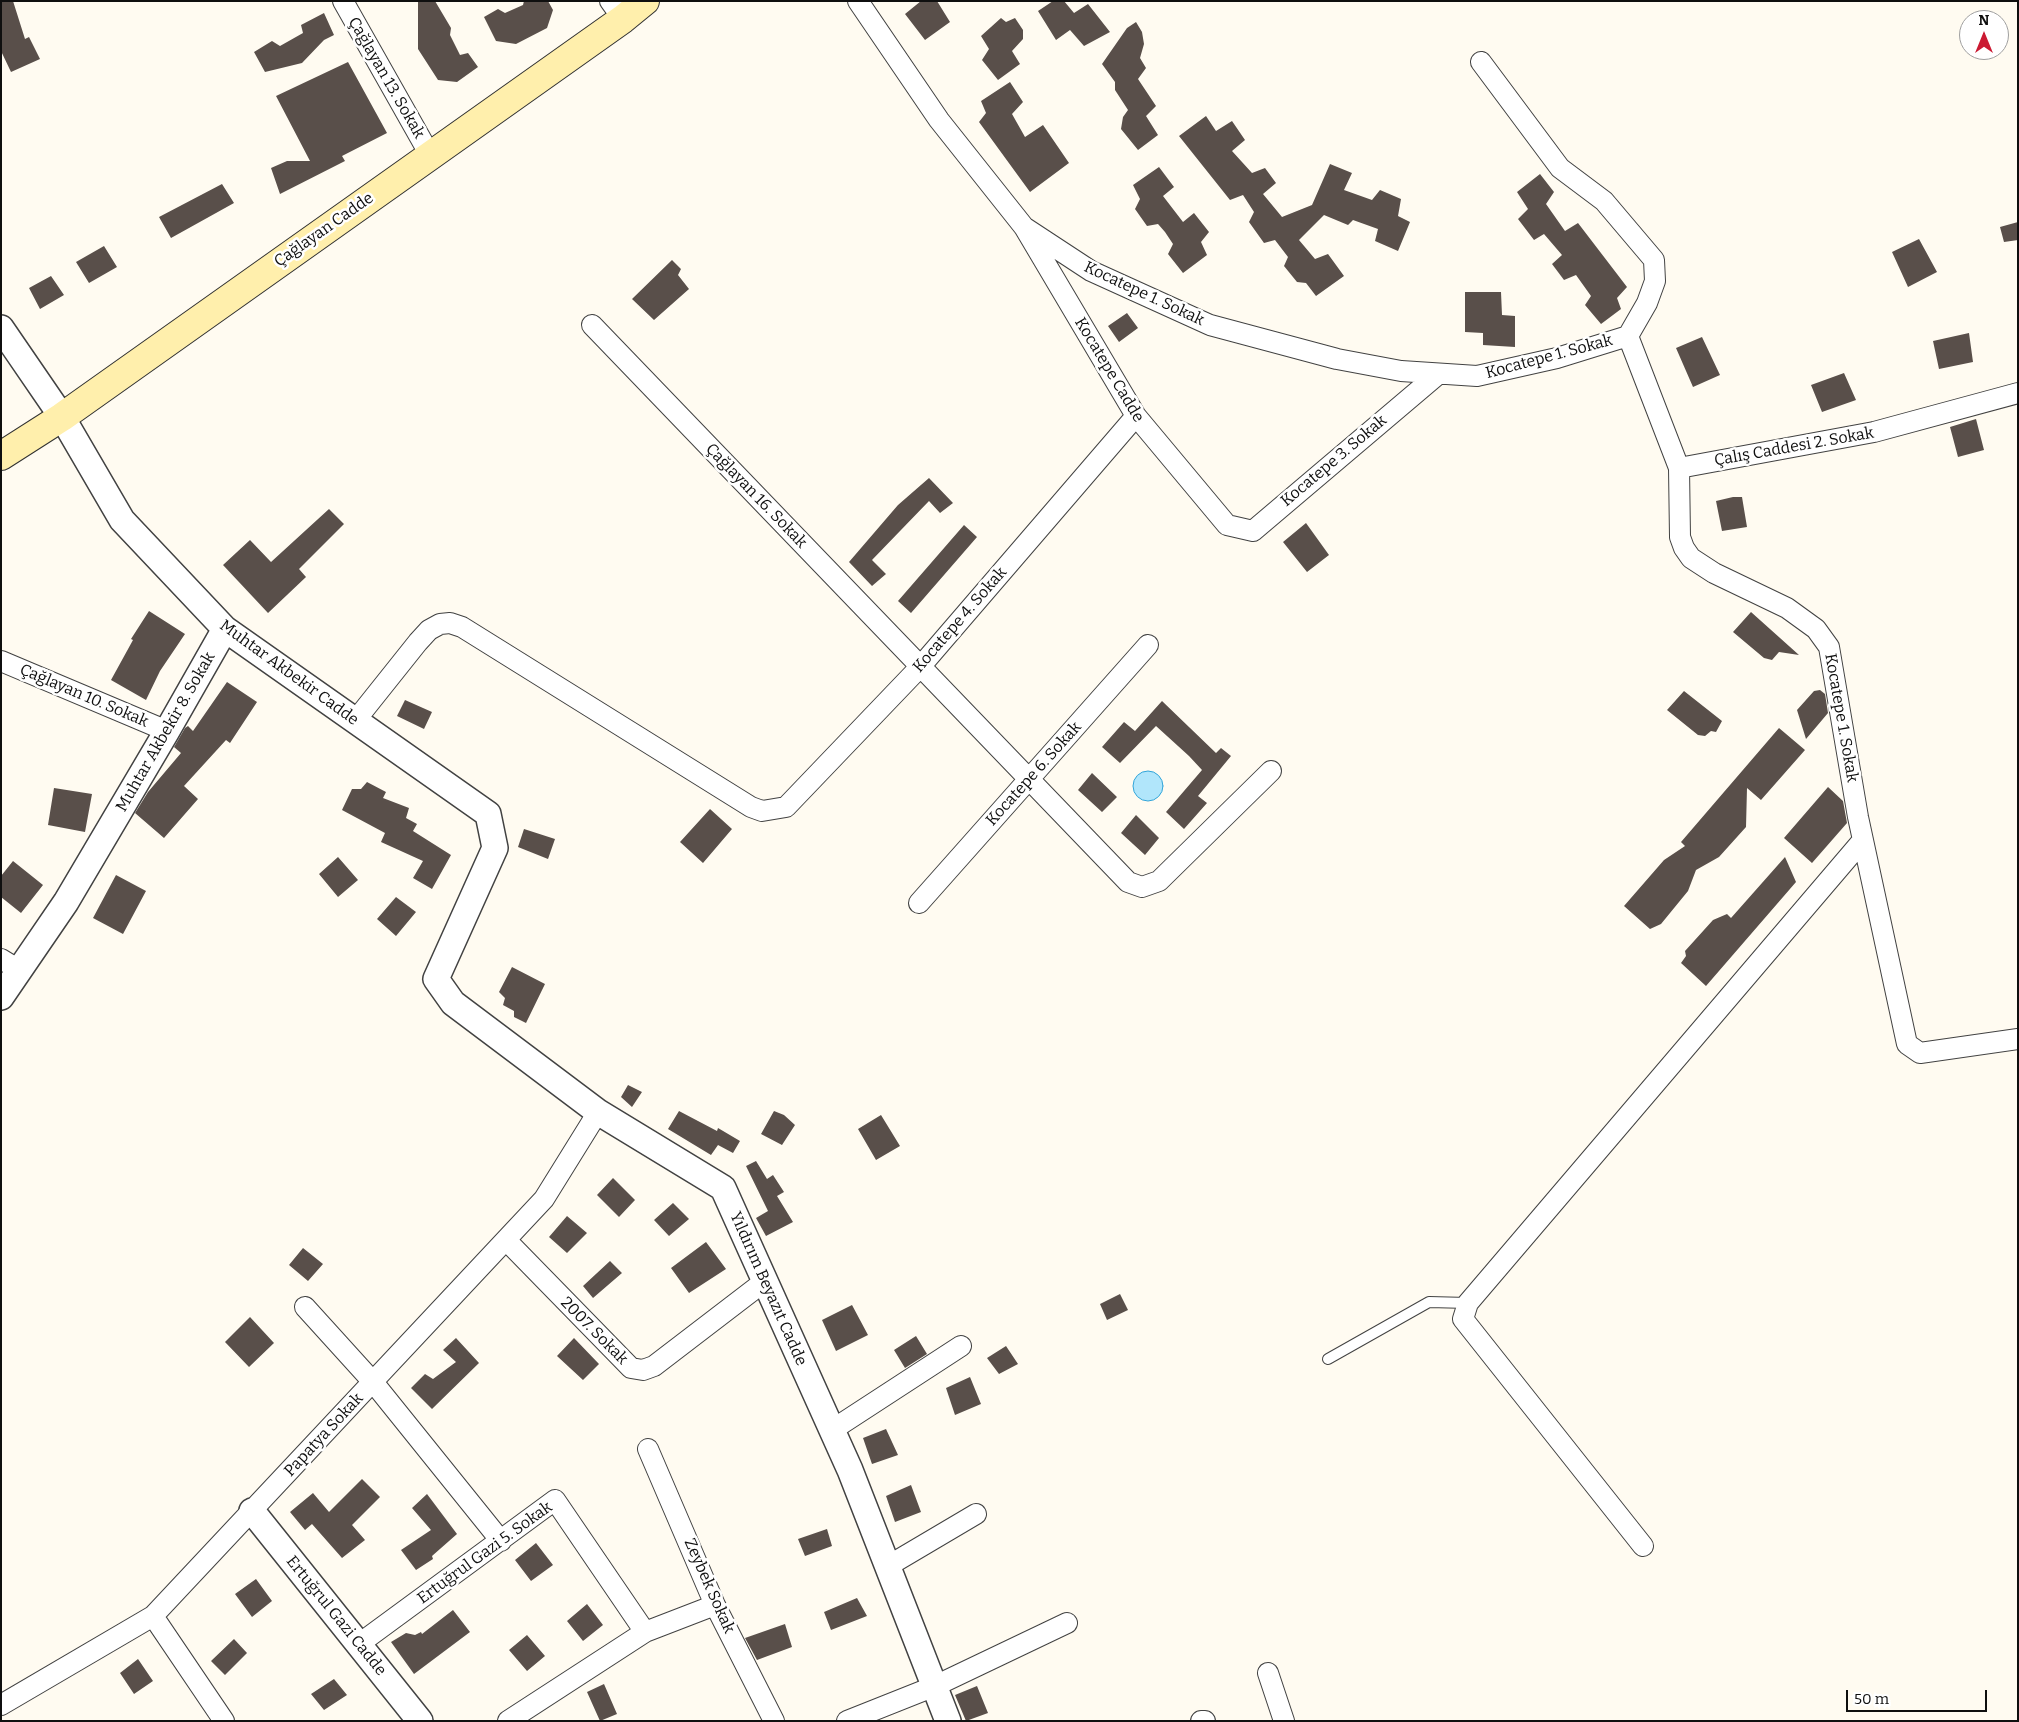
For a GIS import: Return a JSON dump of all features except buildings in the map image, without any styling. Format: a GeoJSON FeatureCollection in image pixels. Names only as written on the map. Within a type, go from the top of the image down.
{"type":"FeatureCollection","features":[{"type":"Feature","properties":{"kind":"main road","name":"Çağlayan Cadde"},"geometry":{"type":"LineString","coordinates":[[1,456],[62,417],[430,155],[617,10],[645,1]]}},
{"type":"Feature","properties":{"kind":"street","name":"Çağlayan 13. Sokak"},"geometry":{"type":"LineString","coordinates":[[343,1],[430,155]]}},
{"type":"Feature","properties":{"kind":"street"},"geometry":{"type":"LineString","coordinates":[[858,1],[939,120],[1024,227]]}},
{"type":"Feature","properties":{"kind":"street"},"geometry":{"type":"LineString","coordinates":[[1481,62],[1560,168],[1604,201],[1654,260],[1655,281],[1653,288],[1647,303],[1628,336]]}},
{"type":"Feature","properties":{"kind":"street","name":"Kocatepe 1. Sokak"},"geometry":{"type":"LineString","coordinates":[[1024,227],[1091,271],[1210,325],[1337,359],[1401,371],[1437,375],[1477,376],[1510,370],[1628,336],[1679,468],[1680,537],[1684,548],[1691,558],[1714,573],[1788,608],[1816,629],[1829,647],[1863,840],[1907,1044],[1920,1053],[2018,1039]]}},
{"type":"Feature","properties":{"kind":"street","name":"Kocatepe Cadde"},"geometry":{"type":"LineString","coordinates":[[1024,227],[1136,416],[1227,525]]}},
{"type":"Feature","properties":{"kind":"street","name":"Çağlayan 16. Sokak"},"geometry":{"type":"LineString","coordinates":[[592,325],[1128,882],[1142,887],[1159,881],[1271,771]]}},
{"type":"Feature","properties":{"kind":"street","name":"Muhtar Akbekir Cadde"},"geometry":{"type":"LineString","coordinates":[[1,328],[62,417],[122,520],[225,629],[488,814],[495,848],[436,979]]}},
{"type":"Feature","properties":{"kind":"street","name":"Kocatepe 3. Sokak"},"geometry":{"type":"LineString","coordinates":[[1227,525],[1253,531],[1437,375]]}},
{"type":"Feature","properties":{"kind":"street","name":"Çalış Caddesi 2. Sokak"},"geometry":{"type":"LineString","coordinates":[[1679,468],[1874,432],[2018,393]]}},
{"type":"Feature","properties":{"kind":"street","name":"Kocatepe 4. Sokak"},"geometry":{"type":"LineString","coordinates":[[355,721],[418,642],[430,630],[440,624],[450,624],[462,627],[751,807],[762,811],[786,807],[920,667],[1136,416]]}},
{"type":"Feature","properties":{"kind":"street","name":"Muhtar Akbekir 8. Sokak"},"geometry":{"type":"LineString","coordinates":[[10,964],[66,902],[225,629]]}},
{"type":"Feature","properties":{"kind":"street","name":"Kocatepe 6. Sokak"},"geometry":{"type":"LineString","coordinates":[[919,903],[1148,645]]}},
{"type":"Feature","properties":{"kind":"street","name":"Çağlayan 10. Sokak"},"geometry":{"type":"LineString","coordinates":[[1,661],[167,731]]}},
{"type":"Feature","properties":{"kind":"street"},"geometry":{"type":"LineString","coordinates":[[1643,1546],[1463,1319],[1468,1303],[1863,840]]}},
{"type":"Feature","properties":{"kind":"street"},"geometry":{"type":"LineString","coordinates":[[1,997],[10,964]]}},
{"type":"Feature","properties":{"kind":"street","name":"Yıldırım Beyazıt Cadde"},"geometry":{"type":"LineString","coordinates":[[436,979],[453,1003],[598,1112],[723,1188],[832,1430],[888,1566],[948,1721]]}},
{"type":"Feature","properties":{"kind":"street","name":"Papatya Sokak"},"geometry":{"type":"LineString","coordinates":[[1,1705],[153,1616],[544,1199],[598,1112]]}},
{"type":"Feature","properties":{"kind":"street","name":"2007. Sokak"},"geometry":{"type":"LineString","coordinates":[[506,1240],[630,1368],[643,1370],[654,1366],[765,1281]]}},
{"type":"Feature","properties":{"kind":"street"},"geometry":{"type":"LineString","coordinates":[[305,1306],[373,1382],[501,1541]]}},
{"type":"Feature","properties":{"kind":"street"},"geometry":{"type":"LineString","coordinates":[[832,1430],[961,1346]]}},
{"type":"Feature","properties":{"kind":"street","name":"Zeybek Sokak"},"geometry":{"type":"LineString","coordinates":[[648,1449],[716,1605],[774,1721]]}},
{"type":"Feature","properties":{"kind":"street","name":"Ertuğrul Gazi 5. Sokak"},"geometry":{"type":"LineString","coordinates":[[359,1644],[555,1500],[645,1632]]}},
{"type":"Feature","properties":{"kind":"street","name":"Ertuğrul Gazi Cadde"},"geometry":{"type":"LineString","coordinates":[[252,1511],[420,1721]]}},
{"type":"Feature","properties":{"kind":"street"},"geometry":{"type":"LineString","coordinates":[[888,1566],[976,1514]]}},
{"type":"Feature","properties":{"kind":"street"},"geometry":{"type":"LineString","coordinates":[[508,1721],[645,1632],[716,1605]]}},
{"type":"Feature","properties":{"kind":"street"},"geometry":{"type":"LineString","coordinates":[[153,1616],[224,1721]]}},
{"type":"Feature","properties":{"kind":"street"},"geometry":{"type":"LineString","coordinates":[[847,1721],[935,1686],[1067,1623]]}},
{"type":"Feature","properties":{"kind":"street"},"geometry":{"type":"LineString","coordinates":[[1268,1673],[1284,1721]]}},
{"type":"Feature","properties":{"kind":"street"},"geometry":{"type":"LineString","coordinates":[[1200,1721],[1205,1721]]}},
{"type":"Feature","properties":{"kind":"lane"},"geometry":{"type":"LineString","coordinates":[[1328,1359],[1429,1302],[1468,1303]]}},
{"type":"Feature","properties":{"kind":"water"},"geometry":{"type":"Polygon","coordinates":[[[1148,771],[1159,775],[1163,786],[1159,797],[1148,801],[1137,797],[1133,786],[1137,775],[1148,771]]]}}]}
